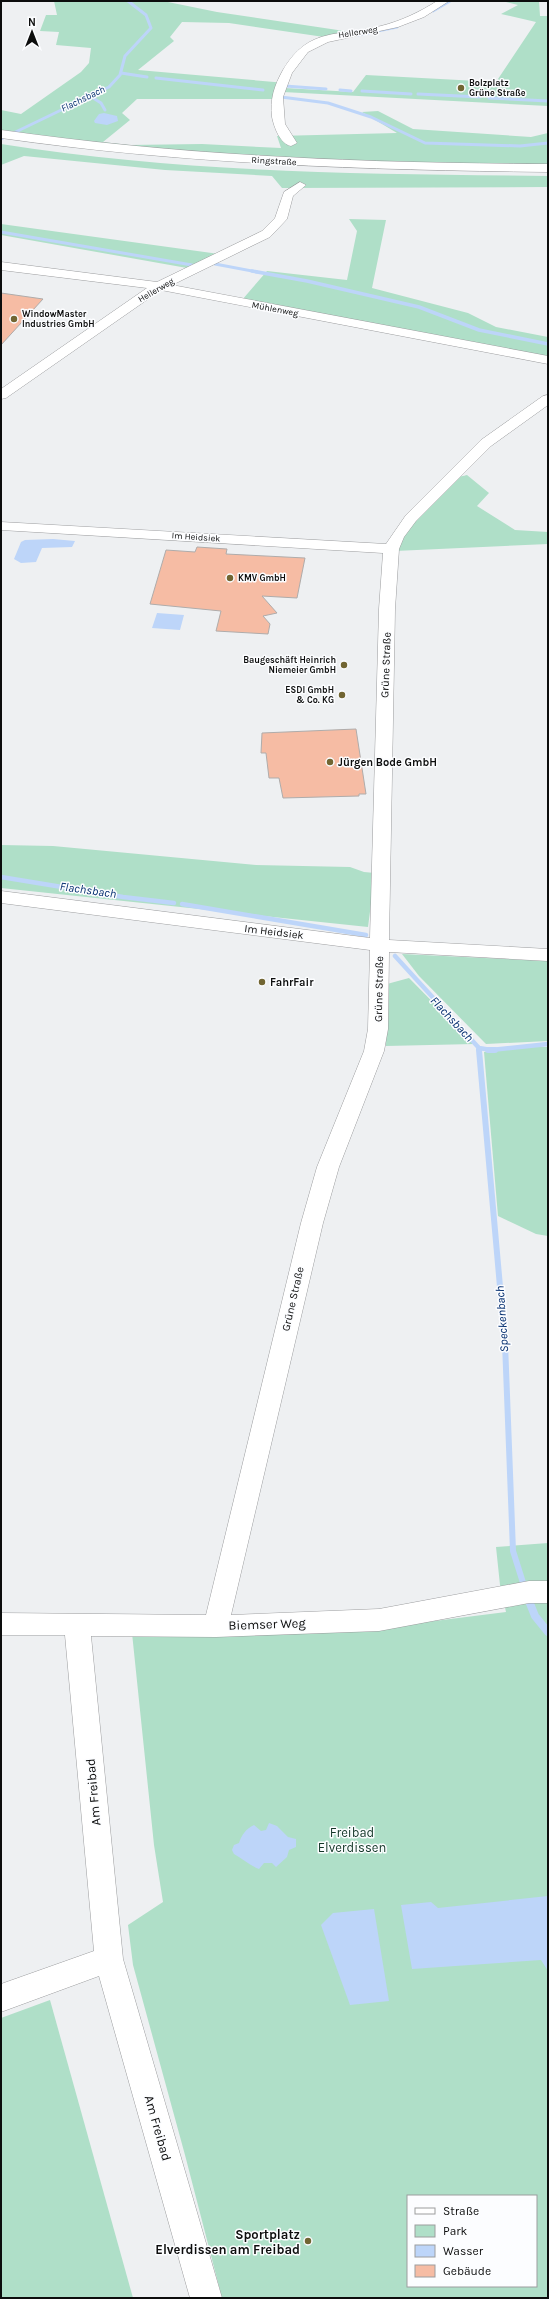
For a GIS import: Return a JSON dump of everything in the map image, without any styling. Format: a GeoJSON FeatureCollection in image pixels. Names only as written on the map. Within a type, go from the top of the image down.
{"type":"FeatureCollection","features":[{"type":"Feature","properties":{"kind":"highway","name":"Ringstraße"},"geometry":{"type":"LineString","coordinates":[[1,134],[51,145],[188,163],[270,168],[548,174]]}},
{"type":"Feature","properties":{"kind":"highway","name":"Ringstraße"},"geometry":{"type":"LineString","coordinates":[[1,141],[190,157],[272,162],[548,168]]}},
{"type":"Feature","properties":{"kind":"street","name":"Hellerweg"},"geometry":{"type":"LineString","coordinates":[[291,143],[282,135],[278,120],[277,96],[279,89],[298,54],[321,40],[385,28],[423,13],[444,1]]}},
{"type":"Feature","properties":{"kind":"street","name":"Hellerweg"},"geometry":{"type":"LineString","coordinates":[[1,395],[159,286],[266,234],[281,219],[288,194],[300,185]]}},
{"type":"Feature","properties":{"kind":"street","name":"Mühlenweg"},"geometry":{"type":"LineString","coordinates":[[1,266],[159,286],[548,360]]}},
{"type":"Feature","properties":{"kind":"street","name":"Grüne Straße"},"geometry":{"type":"LineString","coordinates":[[216,1626],[312,1223],[328,1166],[374,1051],[378,1029],[387,601],[391,549],[397,536],[411,518],[472,456],[486,443],[548,399]]}},
{"type":"Feature","properties":{"kind":"street","name":"Im Heidsiek"},"geometry":{"type":"LineString","coordinates":[[1,526],[391,549]]}},
{"type":"Feature","properties":{"kind":"street","name":"Im Heidsiek"},"geometry":{"type":"LineString","coordinates":[[1,897],[379,945],[548,955]]}},
{"type":"Feature","properties":{"kind":"street","name":"Biemser Weg"},"geometry":{"type":"LineString","coordinates":[[1,1624],[216,1626],[379,1620],[539,1592]]}},
{"type":"Feature","properties":{"kind":"street","name":"Am Freibad"},"geometry":{"type":"LineString","coordinates":[[77,1624],[109,1959],[206,2298]]}},
{"type":"Feature","properties":{"kind":"street"},"geometry":{"type":"LineString","coordinates":[[1,1998],[109,1959]]}},
{"type":"Feature","properties":{"kind":"green space"},"geometry":{"type":"Polygon","coordinates":[[[54,1],[163,1],[217,12],[351,32],[324,37],[229,23],[182,22],[170,37],[174,41],[138,70],[286,83],[285,88],[353,92],[366,75],[496,82],[536,22],[501,14],[518,5],[506,2],[539,1],[540,16],[548,16],[548,106],[283,92],[283,99],[137,99],[122,113],[130,120],[103,142],[129,145],[202,144],[281,148],[277,136],[397,133],[362,112],[378,111],[413,129],[531,137],[548,133],[548,165],[379,163],[181,153],[1,131],[1,110],[21,114],[81,72],[89,63],[91,48],[56,45],[59,32],[40,31],[46,15],[57,15],[54,1]]]}},
{"type":"Feature","properties":{"kind":"green space"},"geometry":{"type":"Polygon","coordinates":[[[1,144],[69,154],[205,166],[342,173],[548,176],[548,187],[282,188],[272,176],[165,170],[24,156],[1,165],[1,144]]]}},
{"type":"Feature","properties":{"kind":"green space"},"geometry":{"type":"Polygon","coordinates":[[[349,219],[386,220],[372,288],[468,313],[496,327],[548,337],[548,357],[242,300],[267,271],[347,280],[357,231],[349,219]]]}},
{"type":"Feature","properties":{"kind":"green space"},"geometry":{"type":"Polygon","coordinates":[[[1,224],[219,254],[187,268],[1,235],[1,224]]]}},
{"type":"Feature","properties":{"kind":"green space"},"geometry":{"type":"Polygon","coordinates":[[[467,475],[489,493],[477,506],[515,530],[548,532],[548,544],[395,551],[413,522],[430,502],[455,479],[467,475]]]}},
{"type":"Feature","properties":{"kind":"green space"},"geometry":{"type":"Polygon","coordinates":[[[1,845],[53,846],[256,865],[350,867],[364,872],[375,873],[368,927],[1,888],[1,845]]]}},
{"type":"Feature","properties":{"kind":"green space"},"geometry":{"type":"Polygon","coordinates":[[[402,954],[548,961],[548,1041],[486,1044],[419,976],[402,954]]]}},
{"type":"Feature","properties":{"kind":"green space"},"geometry":{"type":"Polygon","coordinates":[[[409,978],[474,1044],[386,1046],[387,984],[409,978]]]}},
{"type":"Feature","properties":{"kind":"green space"},"geometry":{"type":"Polygon","coordinates":[[[521,1047],[548,1047],[548,1236],[536,1234],[498,1216],[484,1052],[521,1047]]]}},
{"type":"Feature","properties":{"kind":"green space","name":"Freibad Elverdissen"},"geometry":{"type":"Polygon","coordinates":[[[548,1543],[548,2298],[222,2298],[133,1965],[128,1925],[163,1902],[154,1845],[132,1633],[379,1628],[506,1612],[500,1585],[496,1547],[548,1543]]]}},
{"type":"Feature","properties":{"kind":"green space"},"geometry":{"type":"Polygon","coordinates":[[[50,2000],[133,2298],[1,2298],[1,2018],[50,2000]]]}},
{"type":"Feature","properties":{"kind":"water"},"geometry":{"type":"Polygon","coordinates":[[[104,113],[117,116],[118,121],[107,125],[95,123],[94,121],[99,114],[104,113]]]}},
{"type":"Feature","properties":{"kind":"water"},"geometry":{"type":"Polygon","coordinates":[[[53,539],[75,541],[72,547],[42,548],[36,562],[21,563],[14,559],[21,542],[25,540],[53,539]]]}},
{"type":"Feature","properties":{"kind":"water"},"geometry":{"type":"Polygon","coordinates":[[[157,613],[184,615],[180,630],[152,628],[157,613]]]}},
{"type":"Feature","properties":{"kind":"water"},"geometry":{"type":"Polygon","coordinates":[[[269,1823],[277,1826],[288,1837],[296,1839],[296,1847],[289,1850],[287,1857],[276,1867],[272,1863],[264,1863],[259,1869],[234,1854],[232,1850],[234,1845],[239,1843],[243,1834],[249,1828],[254,1825],[261,1831],[266,1830],[269,1823]]]}},
{"type":"Feature","properties":{"kind":"water"},"geometry":{"type":"Polygon","coordinates":[[[548,1896],[548,1971],[541,1960],[412,1969],[401,1905],[431,1902],[438,1908],[548,1896]]]}},
{"type":"Feature","properties":{"kind":"water"},"geometry":{"type":"Polygon","coordinates":[[[374,1909],[389,2001],[350,2005],[321,1925],[333,1913],[374,1909]]]}},
{"type":"Feature","properties":{"kind":"building","name":"WindowMaster Industries GmbH"},"geometry":{"type":"Polygon","coordinates":[[[1,293],[43,299],[1,345],[1,293]]]}},
{"type":"Feature","properties":{"kind":"building","name":"KMV GmbH"},"geometry":{"type":"Polygon","coordinates":[[[197,547],[227,549],[226,554],[305,558],[297,598],[262,596],[277,613],[263,616],[270,624],[268,634],[216,631],[221,611],[150,604],[166,550],[195,552],[197,547]]]}},
{"type":"Feature","properties":{"kind":"building","name":"Jürgen Bode GmbH"},"geometry":{"type":"Polygon","coordinates":[[[356,729],[366,794],[359,794],[359,796],[283,798],[279,778],[269,778],[266,753],[261,753],[262,733],[356,729]]]}},
{"type":"Feature","properties":{"kind":"waterway","name":"Flachsbach"},"geometry":{"type":"LineString","coordinates":[[90,96],[109,87],[120,75],[125,56],[151,28],[146,15],[128,1]]}},
{"type":"Feature","properties":{"kind":"waterway"},"geometry":{"type":"LineString","coordinates":[[433,11],[450,1]]}},
{"type":"Feature","properties":{"kind":"waterway"},"geometry":{"type":"LineString","coordinates":[[358,35],[397,27]]}},
{"type":"Feature","properties":{"kind":"waterway"},"geometry":{"type":"LineString","coordinates":[[121,73],[147,77]]}},
{"type":"Feature","properties":{"kind":"waterway"},"geometry":{"type":"LineString","coordinates":[[156,78],[263,90]]}},
{"type":"Feature","properties":{"kind":"waterway"},"geometry":{"type":"LineString","coordinates":[[287,82],[285,86],[326,89]]}},
{"type":"Feature","properties":{"kind":"waterway"},"geometry":{"type":"LineString","coordinates":[[340,90],[351,91]]}},
{"type":"Feature","properties":{"kind":"waterway"},"geometry":{"type":"LineString","coordinates":[[362,91],[411,94]]}},
{"type":"Feature","properties":{"kind":"waterway"},"geometry":{"type":"LineString","coordinates":[[418,94],[480,97]]}},
{"type":"Feature","properties":{"kind":"waterway","name":"Flachsbach"},"geometry":{"type":"LineString","coordinates":[[1,139],[90,96]]}},
{"type":"Feature","properties":{"kind":"waterway"},"geometry":{"type":"LineString","coordinates":[[90,96],[101,103],[105,110]]}},
{"type":"Feature","properties":{"kind":"waterway"},"geometry":{"type":"LineString","coordinates":[[281,97],[328,103],[371,117],[425,143],[520,146],[548,143]]}},
{"type":"Feature","properties":{"kind":"waterway"},"geometry":{"type":"LineString","coordinates":[[489,98],[548,101]]}},
{"type":"Feature","properties":{"kind":"waterway"},"geometry":{"type":"LineString","coordinates":[[1,232],[192,265]]}},
{"type":"Feature","properties":{"kind":"waterway"},"geometry":{"type":"LineString","coordinates":[[215,264],[257,272]]}},
{"type":"Feature","properties":{"kind":"waterway"},"geometry":{"type":"LineString","coordinates":[[252,271],[307,281],[419,307],[479,330],[548,344]]}},
{"type":"Feature","properties":{"kind":"waterway","name":"Flachsbach"},"geometry":{"type":"LineString","coordinates":[[1,877],[123,897],[174,903]]}},
{"type":"Feature","properties":{"kind":"waterway","name":"Flachsbach"},"geometry":{"type":"LineString","coordinates":[[182,904],[366,935]]}},
{"type":"Feature","properties":{"kind":"waterway","name":"Flachsbach"},"geometry":{"type":"LineString","coordinates":[[395,956],[479,1048]]}},
{"type":"Feature","properties":{"kind":"waterway","name":"Flachsbach"},"geometry":{"type":"LineString","coordinates":[[491,1050],[548,1044]]}},
{"type":"Feature","properties":{"kind":"waterway","name":"Flachsbach"},"geometry":{"type":"LineString","coordinates":[[479,1048],[491,1050]]}},
{"type":"Feature","properties":{"kind":"waterway","name":"Speckenbach"},"geometry":{"type":"LineString","coordinates":[[479,1050],[505,1343],[513,1551],[525,1589]]}},
{"type":"Feature","properties":{"kind":"waterway","name":"Speckenbach"},"geometry":{"type":"LineString","coordinates":[[528,1597],[530,1602]]}},
{"type":"Feature","properties":{"kind":"waterway","name":"Speckenbach"},"geometry":{"type":"LineString","coordinates":[[529,1601],[535,1616],[548,1632]]}},
{"type":"Feature","properties":{"kind":"place","name":"Bolzplatz Grüne Straße"},"geometry":{"type":"Point","coordinates":[461,88]}},
{"type":"Feature","properties":{"kind":"place","name":"WindowMaster Industries GmbH"},"geometry":{"type":"Point","coordinates":[14,319]}},
{"type":"Feature","properties":{"kind":"place","name":"KMV GmbH"},"geometry":{"type":"Point","coordinates":[230,578]}},
{"type":"Feature","properties":{"kind":"place","name":"Baugeschäft Heinrich Niemeier GmbH"},"geometry":{"type":"Point","coordinates":[344,665]}},
{"type":"Feature","properties":{"kind":"place","name":"ESDI GmbH & Co. KG"},"geometry":{"type":"Point","coordinates":[342,695]}},
{"type":"Feature","properties":{"kind":"place","name":"Jürgen Bode GmbH"},"geometry":{"type":"Point","coordinates":[330,762]}},
{"type":"Feature","properties":{"kind":"place","name":"FahrFair"},"geometry":{"type":"Point","coordinates":[262,982]}},
{"type":"Feature","properties":{"kind":"place","name":"Sportplatz Elverdissen am Freibad"},"geometry":{"type":"Point","coordinates":[308,2241]}}]}
